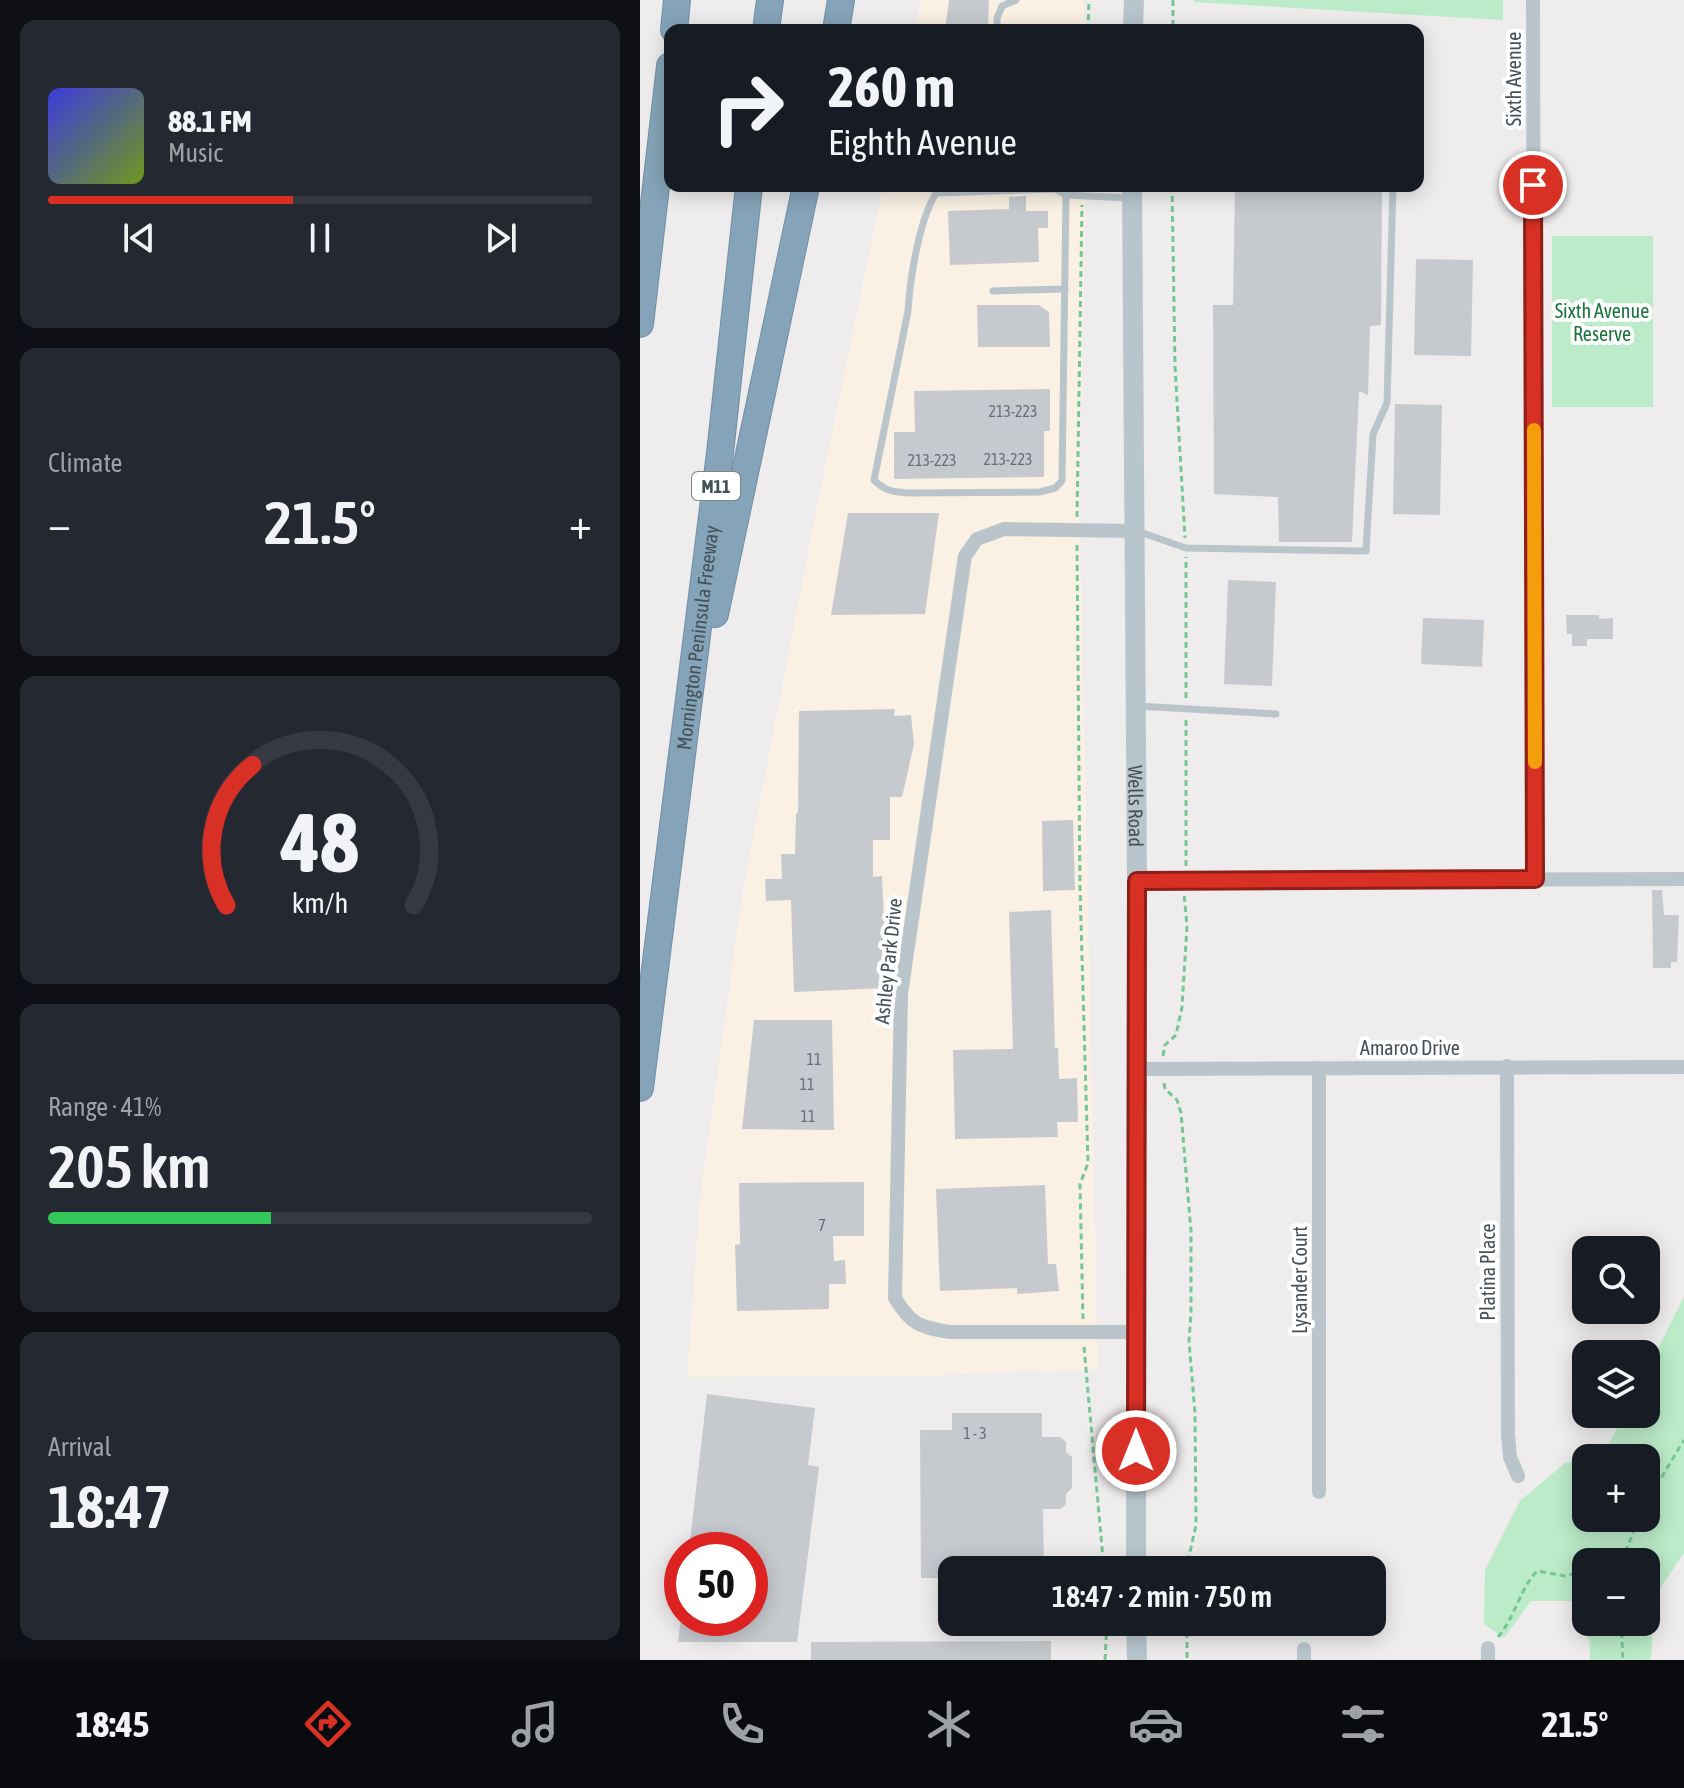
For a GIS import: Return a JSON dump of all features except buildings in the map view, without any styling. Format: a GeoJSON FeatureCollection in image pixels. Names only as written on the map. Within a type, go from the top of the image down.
{"type":"FeatureCollection","features":[{"type":"Feature","properties":{"kind":"highway"},"geometry":{"type":"LineString","coordinates":[[675,24],[677,0]]}},
{"type":"Feature","properties":{"kind":"highway"},"geometry":{"type":"LineString","coordinates":[[767,24],[770,0]]}},
{"type":"Feature","properties":{"kind":"highway"},"geometry":{"type":"LineString","coordinates":[[837,24],[841,0]]}},
{"type":"Feature","properties":{"kind":"highway"},"geometry":{"type":"LineString","coordinates":[[640,324],[664,118]]}},
{"type":"Feature","properties":{"kind":"highway","name":"Mornington Peninsula Freeway"},"geometry":{"type":"LineString","coordinates":[[640,1088],[720,453],[748,192]]}},
{"type":"Feature","properties":{"kind":"highway"},"geometry":{"type":"LineString","coordinates":[[678,786],[805,192]]}},
{"type":"Feature","properties":{"kind":"main road"},"geometry":{"type":"LineString","coordinates":[[1133,24],[1134,0]]}},
{"type":"Feature","properties":{"kind":"main road","name":"Wells Road"},"geometry":{"type":"LineString","coordinates":[[1132,192],[1137,881],[1136,1556]]}},
{"type":"Feature","properties":{"kind":"main road"},"geometry":{"type":"LineString","coordinates":[[1136,1636],[1137,1660]]}},
{"type":"Feature","properties":{"kind":"street","name":"Sixth Avenue"},"geometry":{"type":"LineString","coordinates":[[1533,0],[1535,879]]}},
{"type":"Feature","properties":{"kind":"street","name":"Ashley Park Drive"},"geometry":{"type":"LineString","coordinates":[[1135,531],[1004,529],[977,539],[965,556],[901,994],[895,1298],[907,1319],[925,1328],[950,1332],[1136,1332]]}},
{"type":"Feature","properties":{"kind":"street"},"geometry":{"type":"LineString","coordinates":[[1137,881],[1684,879]]}},
{"type":"Feature","properties":{"kind":"street","name":"Platina Place"},"geometry":{"type":"LineString","coordinates":[[1507,1066],[1508,1434],[1510,1457],[1518,1476]]}},
{"type":"Feature","properties":{"kind":"street","name":"Amaroo Drive"},"geometry":{"type":"LineString","coordinates":[[1137,1069],[1684,1067]]}},
{"type":"Feature","properties":{"kind":"street","name":"Lysander Court"},"geometry":{"type":"LineString","coordinates":[[1319,1068],[1319,1492]]}},
{"type":"Feature","properties":{"kind":"lane"},"geometry":{"type":"LineString","coordinates":[[997,24],[1002,6],[1016,0]]}},
{"type":"Feature","properties":{"kind":"lane"},"geometry":{"type":"LineString","coordinates":[[966,192],[936,193],[929,205],[910,282],[908,311],[874,480],[889,492],[1040,492],[1055,488],[1062,481],[1066,195]]}},
{"type":"Feature","properties":{"kind":"lane"},"geometry":{"type":"LineString","coordinates":[[1060,192],[1082,196],[1132,192]]}},
{"type":"Feature","properties":{"kind":"lane"},"geometry":{"type":"LineString","coordinates":[[1135,531],[1186,548],[1366,551],[1373,434],[1387,403],[1393,192]]}},
{"type":"Feature","properties":{"kind":"lane"},"geometry":{"type":"LineString","coordinates":[[993,291],[1065,289]]}},
{"type":"Feature","properties":{"kind":"lane"},"geometry":{"type":"LineString","coordinates":[[1136,706],[1276,714]]}},
{"type":"Feature","properties":{"kind":"path"},"geometry":{"type":"LineString","coordinates":[[1088,24],[1089,0]]}},
{"type":"Feature","properties":{"kind":"path"},"geometry":{"type":"LineString","coordinates":[[1173,0],[1173,24]]}},
{"type":"Feature","properties":{"kind":"path"},"geometry":{"type":"LineString","coordinates":[[1082,196],[1077,530],[1080,887],[1088,1163],[1080,1184],[1083,1332],[1103,1556]]}},
{"type":"Feature","properties":{"kind":"path"},"geometry":{"type":"LineString","coordinates":[[1660,1480],[1684,1440]]}},
{"type":"Feature","properties":{"kind":"path"},"geometry":{"type":"LineString","coordinates":[[1488,1654],[1534,1573],[1541,1570],[1565,1576],[1572,1574]]}},
{"type":"Feature","properties":{"kind":"path"},"geometry":{"type":"LineString","coordinates":[[1105,1660],[1106,1636]]}},
{"type":"Feature","properties":{"kind":"path"},"geometry":{"type":"LineString","coordinates":[[1187,1636],[1187,1660]]}},
{"type":"Feature","properties":{"kind":"path"},"geometry":{"type":"LineString","coordinates":[[1622,1636],[1623,1660]]}},
{"type":"Feature","properties":{"kind":"shaded area"},"geometry":{"type":"Polygon","coordinates":[[[921,0],[1084,0],[1085,24],[916,24],[921,0]]]}},
{"type":"Feature","properties":{"kind":"shaded area"},"geometry":{"type":"Polygon","coordinates":[[[882,192],[1086,192],[1079,484],[1098,1369],[916,1376],[687,1377],[700,1198],[743,889],[882,192]]]}},
{"type":"Feature","properties":{"kind":"green space"},"geometry":{"type":"Polygon","coordinates":[[[1503,0],[1503,20],[1194,2],[1503,0]]]}},
{"type":"Feature","properties":{"kind":"green space","name":"Sixth Avenue Reserve"},"geometry":{"type":"Polygon","coordinates":[[[1552,236],[1653,236],[1653,407],[1552,407],[1552,236]]]}},
{"type":"Feature","properties":{"kind":"green space"},"geometry":{"type":"Polygon","coordinates":[[[1684,1297],[1684,1553],[1660,1588],[1660,1548],[1572,1548],[1572,1601],[1531,1601],[1504,1638],[1484,1624],[1485,1570],[1520,1501],[1565,1463],[1572,1462],[1572,1532],[1660,1532],[1660,1444],[1609,1444],[1617,1428],[1660,1428],[1660,1344],[1684,1297]]]}},
{"type":"Feature","properties":{"kind":"green space"},"geometry":{"type":"Polygon","coordinates":[[[1587,1636],[1652,1636],[1651,1660],[1590,1660],[1587,1636]]]}},
{"type":"Feature","properties":{"kind":"slow traffic"},"geometry":{"type":"LineString","coordinates":[[1534,430],[1535,762]]}},
{"type":"Feature","properties":{"kind":"route"},"geometry":{"type":"LineString","coordinates":[[1136,1451],[1137,881],[1535,879],[1533,185]]}}]}
